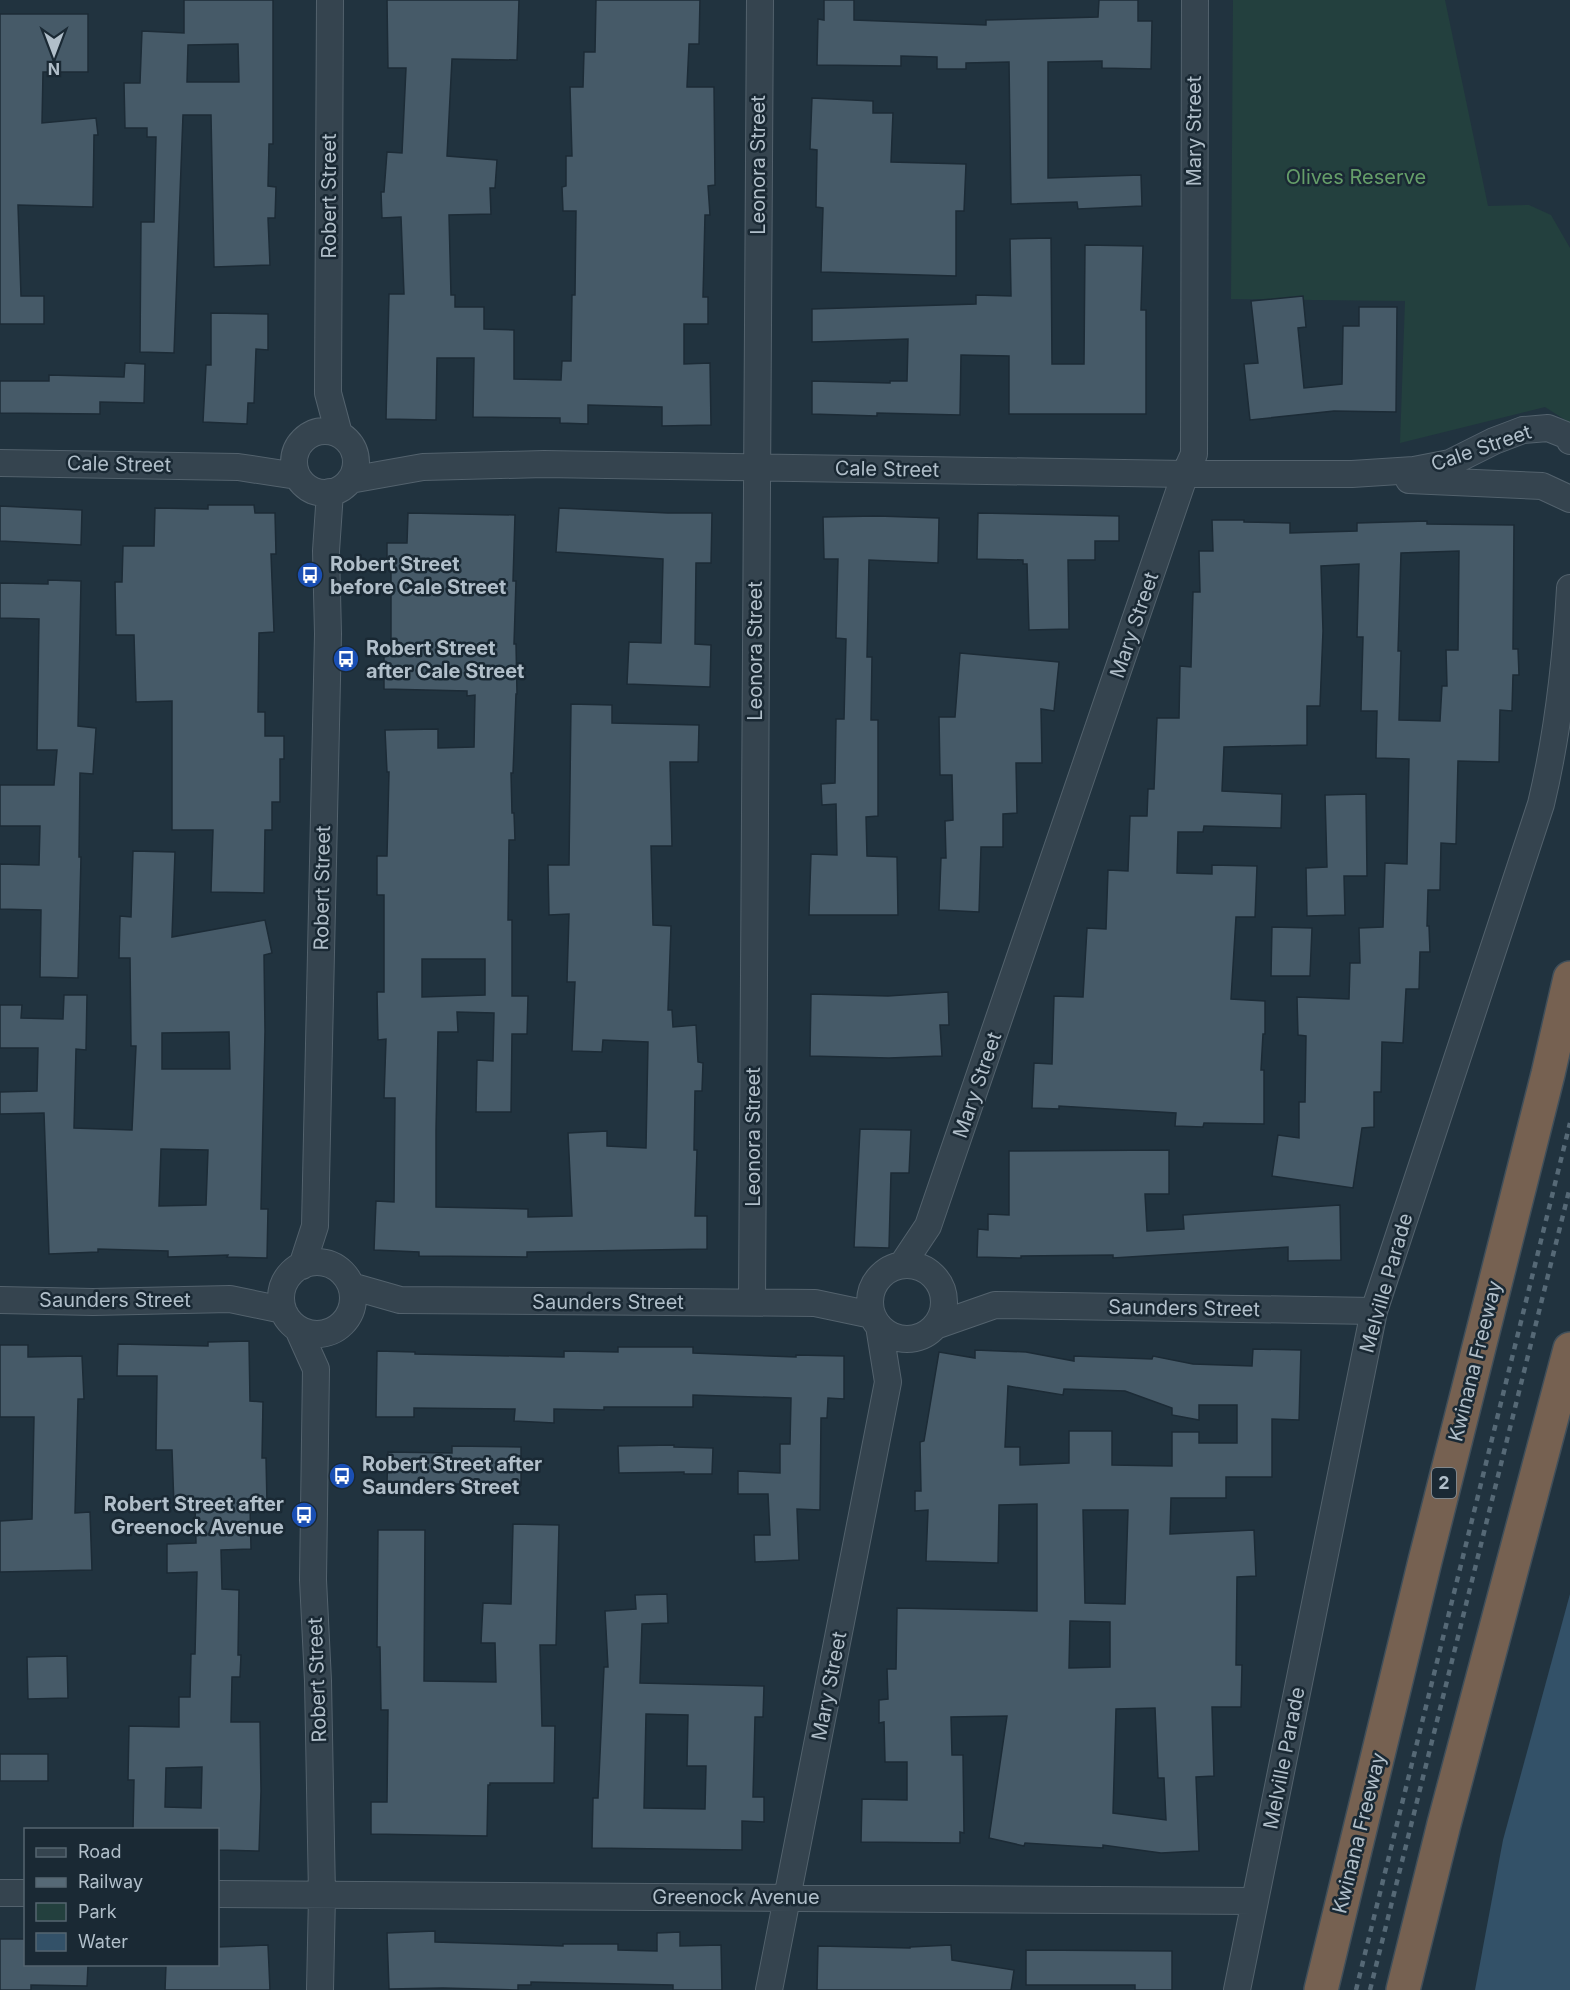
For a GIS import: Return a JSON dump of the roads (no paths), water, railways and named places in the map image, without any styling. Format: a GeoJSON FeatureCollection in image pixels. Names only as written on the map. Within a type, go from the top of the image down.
{"type":"FeatureCollection","features":[{"type":"Feature","properties":{"kind":"highway","name":"Kwinana Freeway"},"geometry":{"type":"LineString","coordinates":[[1321,1990],[1570,978]]}},
{"type":"Feature","properties":{"kind":"highway"},"geometry":{"type":"LineString","coordinates":[[1403,1990],[1444,1824],[1570,1349]]}},
{"type":"Feature","properties":{"kind":"street","name":"Robert Street"},"geometry":{"type":"LineString","coordinates":[[293,1275],[315,1226],[328,646],[326,551],[314,471],[328,393],[330,0]]}},
{"type":"Feature","properties":{"kind":"street","name":"Leonora Street"},"geometry":{"type":"LineString","coordinates":[[752,1302],[760,0]]}},
{"type":"Feature","properties":{"kind":"street","name":"Mary Street"},"geometry":{"type":"LineString","coordinates":[[769,1990],[888,1382],[876,1321],[869,1301],[876,1282],[889,1269],[902,1265],[928,1226],[1185,474],[1194,454],[1195,0]]}},
{"type":"Feature","properties":{"kind":"street","name":"Robert Street"},"geometry":{"type":"LineString","coordinates":[[328,393],[347,442]]}},
{"type":"Feature","properties":{"kind":"street","name":"Cale Street"},"geometry":{"type":"LineString","coordinates":[[0,463],[238,467],[314,471],[544,464],[1185,474],[1352,474],[1414,470],[1450,463],[1494,441],[1523,430],[1548,428],[1568,436],[1570,441]]}},
{"type":"Feature","properties":{"kind":"street","name":"Cale Street"},"geometry":{"type":"LineString","coordinates":[[314,471],[315,432],[328,430],[347,442],[423,467]]}},
{"type":"Feature","properties":{"kind":"street"},"geometry":{"type":"LineString","coordinates":[[314,471],[357,463],[347,442]]}},
{"type":"Feature","properties":{"kind":"street","name":"Cale Street"},"geometry":{"type":"LineString","coordinates":[[1352,474],[1431,482],[1542,486],[1570,499]]}},
{"type":"Feature","properties":{"kind":"street","name":"Melville Parade"},"geometry":{"type":"LineString","coordinates":[[1237,1990],[1374,1311],[1541,804],[1551,761],[1567,654],[1570,588]]}},
{"type":"Feature","properties":{"kind":"street","name":"Robert Street"},"geometry":{"type":"LineString","coordinates":[[315,1226],[343,1276]]}},
{"type":"Feature","properties":{"kind":"street","name":"Mary Street"},"geometry":{"type":"LineString","coordinates":[[888,1382],[941,1318],[945,1305],[944,1296],[936,1279],[928,1226]]}},
{"type":"Feature","properties":{"kind":"street","name":"Saunders Street"},"geometry":{"type":"LineString","coordinates":[[0,1300],[93,1302],[230,1299],[323,1263],[343,1276],[400,1300]]}},
{"type":"Feature","properties":{"kind":"street"},"geometry":{"type":"LineString","coordinates":[[902,1265],[921,1267],[936,1279]]}},
{"type":"Feature","properties":{"kind":"street"},"geometry":{"type":"LineString","coordinates":[[291,1320],[281,1295],[293,1275]]}},
{"type":"Feature","properties":{"kind":"street"},"geometry":{"type":"LineString","coordinates":[[342,1323],[351,1310],[353,1298],[343,1276]]}},
{"type":"Feature","properties":{"kind":"street","name":"Saunders Street"},"geometry":{"type":"LineString","coordinates":[[936,1279],[994,1305]]}},
{"type":"Feature","properties":{"kind":"street","name":"Saunders Street"},"geometry":{"type":"LineString","coordinates":[[815,1303],[876,1282]]}},
{"type":"Feature","properties":{"kind":"street","name":"Saunders Street"},"geometry":{"type":"LineString","coordinates":[[230,1299],[291,1320],[310,1334],[323,1334],[342,1323],[400,1300],[815,1303],[876,1321]]}},
{"type":"Feature","properties":{"kind":"street","name":"Saunders Street"},"geometry":{"type":"LineString","coordinates":[[929,1331],[994,1305],[1374,1311]]}},
{"type":"Feature","properties":{"kind":"street","name":"Robert Street"},"geometry":{"type":"LineString","coordinates":[[291,1320],[316,1369],[313,1580],[318,1681],[322,1895],[320,1990]]}},
{"type":"Feature","properties":{"kind":"street"},"geometry":{"type":"LineString","coordinates":[[876,1321],[889,1335],[902,1339],[911,1339],[929,1331]]}},
{"type":"Feature","properties":{"kind":"street","name":"Robert Street"},"geometry":{"type":"LineString","coordinates":[[316,1369],[342,1323]]}},
{"type":"Feature","properties":{"kind":"street"},"geometry":{"type":"LineString","coordinates":[[0,1893],[24,1893]]}},
{"type":"Feature","properties":{"kind":"street","name":"Greenock Avenue"},"geometry":{"type":"LineString","coordinates":[[219,1894],[1255,1901]]}},
{"type":"Feature","properties":{"kind":"water"},"geometry":{"type":"Polygon","coordinates":[[[1570,1594],[1570,1990],[1475,1990],[1503,1840],[1570,1594]]]}},
{"type":"Feature","properties":{"kind":"railway"},"geometry":{"type":"LineString","coordinates":[[1356,1990],[1570,1123]]}},
{"type":"Feature","properties":{"kind":"railway"},"geometry":{"type":"LineString","coordinates":[[1370,1990],[1570,1187]]}},
{"type":"Feature","properties":{"kind":"place","name":"Robert Street before Cale Street"},"geometry":{"type":"Point","coordinates":[310,575]}},
{"type":"Feature","properties":{"kind":"place","name":"Robert Street after Cale Street"},"geometry":{"type":"Point","coordinates":[346,659]}},
{"type":"Feature","properties":{"kind":"place","name":"Robert Street after Saunders Street"},"geometry":{"type":"Point","coordinates":[342,1476]}},
{"type":"Feature","properties":{"kind":"place","name":"Robert Street after Greenock Avenue"},"geometry":{"type":"Point","coordinates":[304,1515]}},
{"type":"Feature","properties":{"kind":"park label","name":"Olives Reserve"},"geometry":{"type":"Point","coordinates":[1356,177]}}]}
